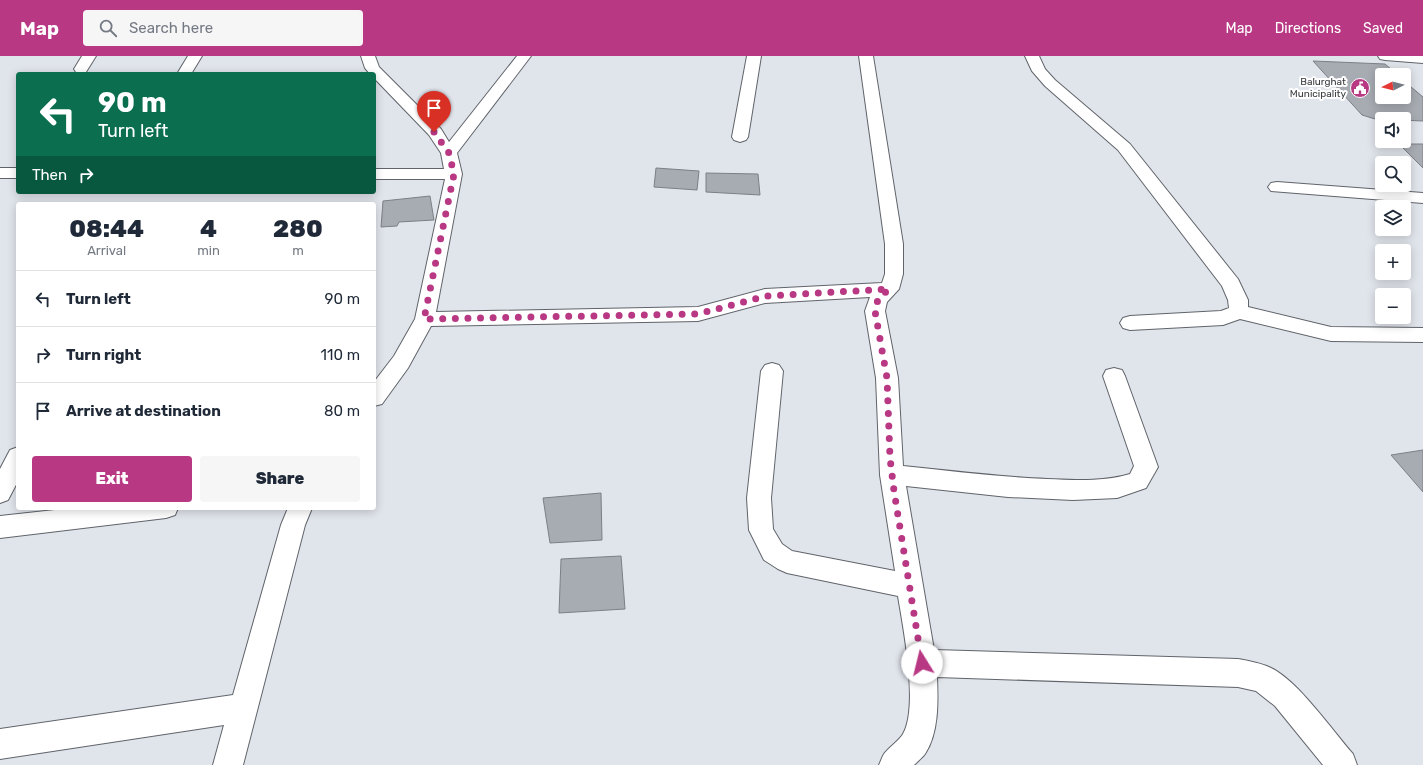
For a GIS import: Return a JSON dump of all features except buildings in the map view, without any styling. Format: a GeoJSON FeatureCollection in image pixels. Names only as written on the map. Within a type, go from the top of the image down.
{"type":"FeatureCollection","features":[{"type":"Feature","properties":{"kind":"street"},"geometry":{"type":"LineString","coordinates":[[81,69],[89,56]]}},
{"type":"Feature","properties":{"kind":"street"},"geometry":{"type":"LineString","coordinates":[[185,72],[195,56]]}},
{"type":"Feature","properties":{"kind":"street"},"geometry":{"type":"LineString","coordinates":[[368,56],[372,68],[376,72]]}},
{"type":"Feature","properties":{"kind":"street"},"geometry":{"type":"LineString","coordinates":[[449,153],[524,56]]}},
{"type":"Feature","properties":{"kind":"street"},"geometry":{"type":"LineString","coordinates":[[740,137],[754,56]]}},
{"type":"Feature","properties":{"kind":"street"},"geometry":{"type":"LineString","coordinates":[[866,56],[894,244],[894,274],[889,289],[878,299],[875,311],[887,378],[892,475],[922,663],[924,701],[922,721],[915,743],[894,765]]}},
{"type":"Feature","properties":{"kind":"street"},"geometry":{"type":"LineString","coordinates":[[1032,56],[1039,71],[1050,83],[1124,147],[1231,284],[1238,300],[1239,312]]}},
{"type":"Feature","properties":{"kind":"street"},"geometry":{"type":"LineString","coordinates":[[1385,56],[1404,57],[1421,65]]}},
{"type":"Feature","properties":{"kind":"street"},"geometry":{"type":"LineString","coordinates":[[376,72],[434,132],[449,153],[454,174],[424,319],[401,362],[376,395]]}},
{"type":"Feature","properties":{"kind":"street"},"geometry":{"type":"LineString","coordinates":[[0,173],[16,173]]}},
{"type":"Feature","properties":{"kind":"street"},"geometry":{"type":"LineString","coordinates":[[376,174],[454,174]]}},
{"type":"Feature","properties":{"kind":"street"},"geometry":{"type":"LineString","coordinates":[[1277,187],[1423,198]]}},
{"type":"Feature","properties":{"kind":"street"},"geometry":{"type":"LineString","coordinates":[[424,319],[698,314],[766,296],[889,289]]}},
{"type":"Feature","properties":{"kind":"street"},"geometry":{"type":"LineString","coordinates":[[1130,323],[1223,318],[1239,312],[1331,334],[1423,335]]}},
{"type":"Feature","properties":{"kind":"street"},"geometry":{"type":"LineString","coordinates":[[772,371],[760,498],[761,530],[773,552],[787,561],[910,586]]}},
{"type":"Feature","properties":{"kind":"street"},"geometry":{"type":"LineString","coordinates":[[892,475],[1008,487],[1073,490],[1117,488],[1138,481],[1146,466],[1114,376]]}},
{"type":"Feature","properties":{"kind":"street"},"geometry":{"type":"LineString","coordinates":[[0,493],[16,461]]}},
{"type":"Feature","properties":{"kind":"street"},"geometry":{"type":"LineString","coordinates":[[0,527],[149,510]]}},
{"type":"Feature","properties":{"kind":"street"},"geometry":{"type":"LineString","coordinates":[[228,765],[293,525],[299,510]]}},
{"type":"Feature","properties":{"kind":"street"},"geometry":{"type":"LineString","coordinates":[[922,663],[1238,673],[1262,678],[1285,696],[1342,765]]}},
{"type":"Feature","properties":{"kind":"street"},"geometry":{"type":"LineString","coordinates":[[0,744],[243,708]]}},
{"type":"Feature","properties":{"kind":"place","name":"Balurghat Municipality"},"geometry":{"type":"Point","coordinates":[1360,88]}},
{"type":"Feature","properties":{"kind":"route"},"geometry":{"type":"LineString","coordinates":[[434,132],[449,153],[454,174],[424,319],[698,314],[766,296],[889,289],[878,299],[875,311],[887,378],[890,458],[894,491],[922,663]]}}]}
